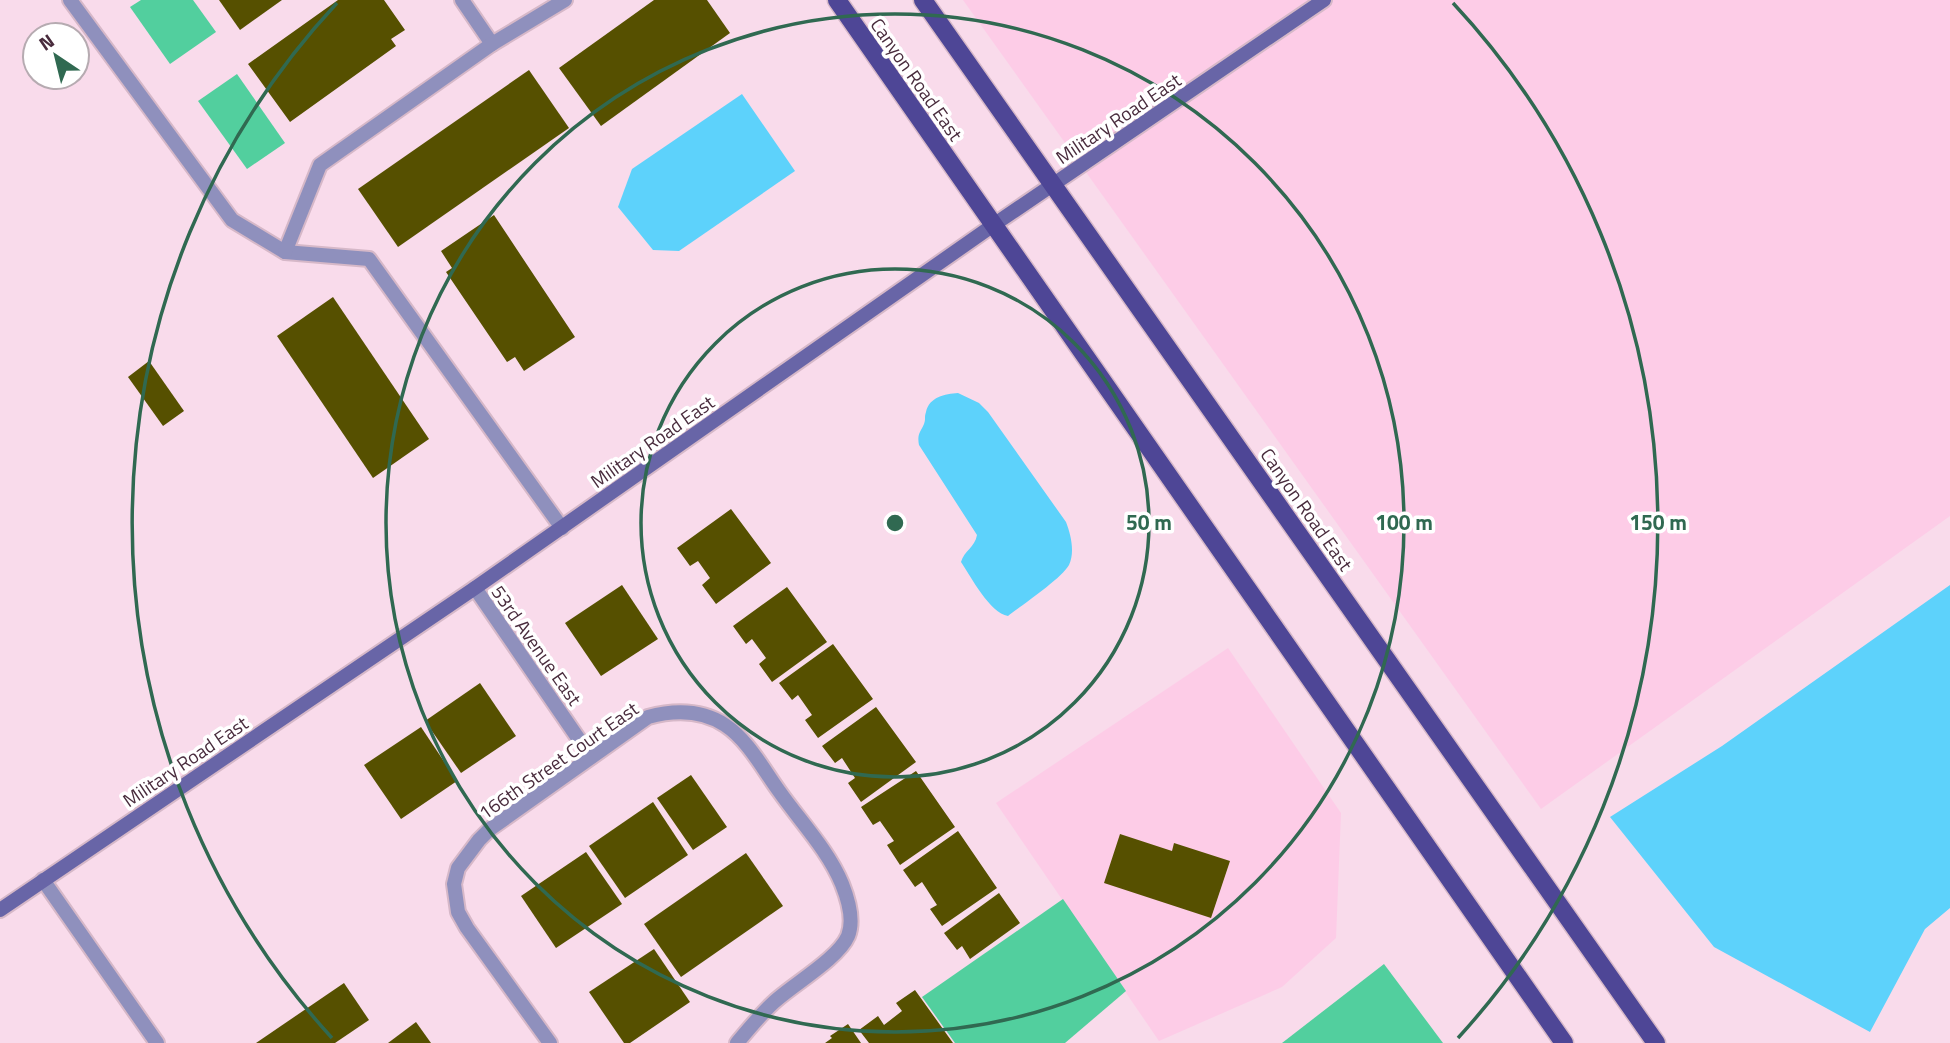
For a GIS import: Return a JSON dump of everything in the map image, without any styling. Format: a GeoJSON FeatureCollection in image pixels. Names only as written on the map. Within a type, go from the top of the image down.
{"type":"FeatureCollection","features":[{"type":"Feature","properties":{"kind":"main road","name":"Canyon Road East"},"geometry":{"type":"LineString","coordinates":[[836,0],[1564,1043]]}},
{"type":"Feature","properties":{"kind":"main road","name":"Canyon Road East"},"geometry":{"type":"LineString","coordinates":[[923,0],[1656,1043]]}},
{"type":"Feature","properties":{"kind":"street"},"geometry":{"type":"LineString","coordinates":[[462,0],[492,44]]}},
{"type":"Feature","properties":{"kind":"street"},"geometry":{"type":"LineString","coordinates":[[285,252],[320,165],[492,44],[565,0]]}},
{"type":"Feature","properties":{"kind":"street","name":"Military Road East"},"geometry":{"type":"LineString","coordinates":[[0,910],[475,589],[992,226],[1324,0]]}},
{"type":"Feature","properties":{"kind":"street"},"geometry":{"type":"LineString","coordinates":[[78,3],[232,220],[285,252],[369,258],[562,528]]}},
{"type":"Feature","properties":{"kind":"street","name":"53rd Avenue East"},"geometry":{"type":"LineString","coordinates":[[475,589],[592,758]]}},
{"type":"Feature","properties":{"kind":"street","name":"166th Street Court East"},"geometry":{"type":"LineString","coordinates":[[550,1043],[458,912],[454,884],[458,868],[490,829],[648,717],[663,713],[696,713],[714,719],[739,736],[831,863],[847,901],[850,918],[849,934],[840,949],[772,1004],[737,1043]]}},
{"type":"Feature","properties":{"kind":"street"},"geometry":{"type":"LineString","coordinates":[[43,880],[157,1043]]}},
{"type":"Feature","properties":{"kind":"shaded area"},"geometry":{"type":"Polygon","coordinates":[[[963,0],[1950,0],[1950,516],[1541,809],[963,0]]]}},
{"type":"Feature","properties":{"kind":"shaded area"},"geometry":{"type":"Polygon","coordinates":[[[1228,648],[1341,813],[1336,938],[1282,987],[1159,1041],[996,803],[1228,648]]]}},
{"type":"Feature","properties":{"kind":"green space"},"geometry":{"type":"Polygon","coordinates":[[[141,0],[193,0],[216,32],[170,64],[130,7],[141,0]]]}},
{"type":"Feature","properties":{"kind":"green space"},"geometry":{"type":"Polygon","coordinates":[[[237,74],[285,143],[247,169],[198,101],[237,74]]]}},
{"type":"Feature","properties":{"kind":"green space"},"geometry":{"type":"Polygon","coordinates":[[[1063,899],[1126,991],[1065,1043],[955,1043],[922,997],[1063,899]]]}},
{"type":"Feature","properties":{"kind":"green space"},"geometry":{"type":"Polygon","coordinates":[[[1384,964],[1443,1043],[1282,1043],[1384,964]]]}},
{"type":"Feature","properties":{"kind":"water"},"geometry":{"type":"Polygon","coordinates":[[[742,94],[795,171],[679,251],[653,250],[618,207],[632,169],[742,94]]]}},
{"type":"Feature","properties":{"kind":"water"},"geometry":{"type":"Polygon","coordinates":[[[958,393],[979,403],[988,412],[1066,522],[1071,538],[1071,560],[1065,571],[1008,616],[988,602],[961,562],[977,535],[919,445],[919,436],[930,403],[943,395],[958,393]]]}},
{"type":"Feature","properties":{"kind":"water"},"geometry":{"type":"Polygon","coordinates":[[[1950,585],[1950,908],[1925,929],[1870,1032],[1714,947],[1610,817],[1722,746],[1950,585]]]}},
{"type":"Feature","properties":{"kind":"building"},"geometry":{"type":"Polygon","coordinates":[[[219,0],[282,0],[240,30],[219,0]]]}},
{"type":"Feature","properties":{"kind":"building"},"geometry":{"type":"Polygon","coordinates":[[[338,0],[384,0],[405,30],[391,39],[396,46],[290,122],[248,64],[338,0]]]}},
{"type":"Feature","properties":{"kind":"building"},"geometry":{"type":"Polygon","coordinates":[[[654,0],[707,0],[730,33],[601,126],[559,68],[654,0]]]}},
{"type":"Feature","properties":{"kind":"building"},"geometry":{"type":"Polygon","coordinates":[[[529,70],[569,128],[398,247],[358,189],[529,70]]]}},
{"type":"Feature","properties":{"kind":"building"},"geometry":{"type":"Polygon","coordinates":[[[494,215],[575,337],[524,371],[515,357],[507,362],[446,272],[452,268],[441,251],[494,215]]]}},
{"type":"Feature","properties":{"kind":"building"},"geometry":{"type":"Polygon","coordinates":[[[333,297],[429,439],[373,478],[277,336],[333,297]]]}},
{"type":"Feature","properties":{"kind":"building"},"geometry":{"type":"Polygon","coordinates":[[[149,361],[184,411],[163,426],[128,377],[149,361]]]}},
{"type":"Feature","properties":{"kind":"building"},"geometry":{"type":"Polygon","coordinates":[[[731,509],[771,563],[716,604],[702,585],[710,578],[698,561],[690,566],[677,548],[731,509]]]}},
{"type":"Feature","properties":{"kind":"building"},"geometry":{"type":"Polygon","coordinates":[[[622,585],[658,639],[601,676],[565,623],[622,585]]]}},
{"type":"Feature","properties":{"kind":"building"},"geometry":{"type":"Polygon","coordinates":[[[787,587],[827,642],[772,682],[759,664],[766,658],[752,639],[746,644],[733,626],[787,587]]]}},
{"type":"Feature","properties":{"kind":"building"},"geometry":{"type":"Polygon","coordinates":[[[833,644],[873,699],[818,738],[805,720],[812,715],[798,695],[792,700],[779,683],[833,644]]]}},
{"type":"Feature","properties":{"kind":"building"},"geometry":{"type":"Polygon","coordinates":[[[480,683],[516,736],[461,773],[425,721],[480,683]]]}},
{"type":"Feature","properties":{"kind":"building"},"geometry":{"type":"Polygon","coordinates":[[[876,707],[916,762],[861,802],[848,783],[855,778],[842,758],[835,763],[822,746],[876,707]]]}},
{"type":"Feature","properties":{"kind":"building"},"geometry":{"type":"Polygon","coordinates":[[[421,727],[457,781],[401,819],[364,765],[421,727]]]}},
{"type":"Feature","properties":{"kind":"building"},"geometry":{"type":"Polygon","coordinates":[[[916,771],[955,827],[900,865],[887,845],[894,841],[880,821],[873,825],[861,807],[916,771]]]}},
{"type":"Feature","properties":{"kind":"building"},"geometry":{"type":"Polygon","coordinates":[[[691,775],[727,827],[693,850],[657,798],[691,775]]]}},
{"type":"Feature","properties":{"kind":"building"},"geometry":{"type":"Polygon","coordinates":[[[653,802],[688,855],[625,898],[589,846],[653,802]]]}},
{"type":"Feature","properties":{"kind":"building"},"geometry":{"type":"Polygon","coordinates":[[[958,831],[997,888],[942,926],[930,909],[937,905],[922,882],[915,887],[903,870],[958,831]]]}},
{"type":"Feature","properties":{"kind":"building"},"geometry":{"type":"Polygon","coordinates":[[[1120,834],[1172,851],[1174,843],[1230,861],[1211,918],[1104,883],[1120,834]]]}},
{"type":"Feature","properties":{"kind":"building"},"geometry":{"type":"Polygon","coordinates":[[[586,852],[622,904],[556,948],[521,896],[586,852]]]}},
{"type":"Feature","properties":{"kind":"building"},"geometry":{"type":"Polygon","coordinates":[[[746,853],[783,906],[681,977],[644,924],[746,853]]]}},
{"type":"Feature","properties":{"kind":"building"},"geometry":{"type":"Polygon","coordinates":[[[999,893],[1020,923],[970,959],[962,946],[957,950],[944,933],[999,893]]]}},
{"type":"Feature","properties":{"kind":"building"},"geometry":{"type":"Polygon","coordinates":[[[654,949],[690,1002],[630,1043],[624,1043],[589,992],[654,949]]]}},
{"type":"Feature","properties":{"kind":"building"},"geometry":{"type":"Polygon","coordinates":[[[344,983],[369,1020],[335,1043],[256,1043],[344,983]]]}},
{"type":"Feature","properties":{"kind":"building"},"geometry":{"type":"Polygon","coordinates":[[[915,990],[953,1043],[869,1043],[859,1030],[878,1016],[884,1025],[902,1011],[896,1003],[915,990]]]}},
{"type":"Feature","properties":{"kind":"building"},"geometry":{"type":"Polygon","coordinates":[[[416,1022],[431,1043],[388,1043],[416,1022]]]}},
{"type":"Feature","properties":{"kind":"building"},"geometry":{"type":"Polygon","coordinates":[[[848,1024],[861,1043],[825,1043],[832,1038],[830,1036],[848,1024]]]}}]}
